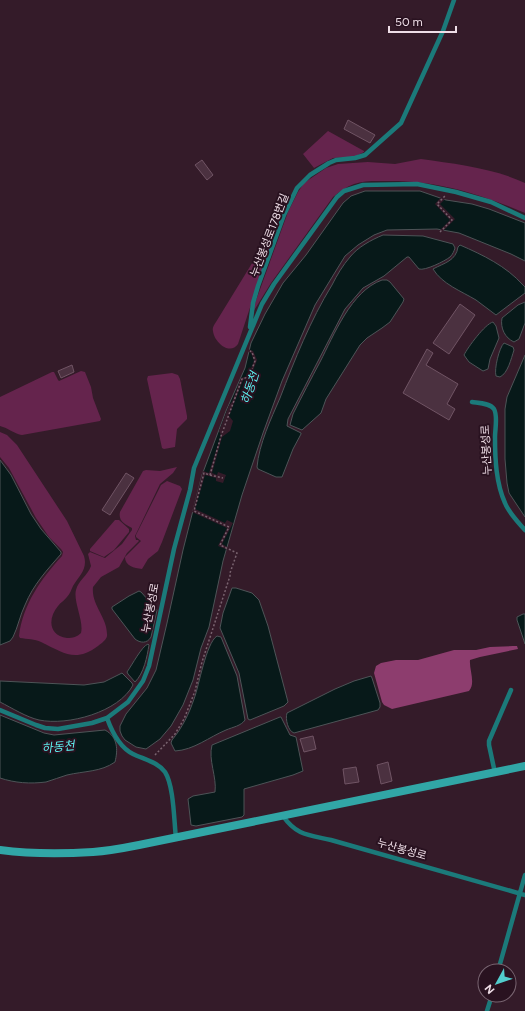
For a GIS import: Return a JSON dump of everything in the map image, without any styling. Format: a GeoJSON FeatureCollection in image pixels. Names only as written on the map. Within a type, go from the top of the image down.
{"type":"FeatureCollection","features":[{"type":"Feature","properties":{"kind":"street"},"geometry":{"type":"LineString","coordinates":[[0,850],[13,852],[53,853],[94,852],[176,838],[525,766]]}},
{"type":"Feature","properties":{"kind":"lane","name":"누산봉성로178번길"},"geometry":{"type":"LineString","coordinates":[[249,332],[252,310],[258,286],[282,221],[297,188],[310,175],[329,163],[336,160],[355,158],[365,155],[401,123],[443,31],[454,0]]}},
{"type":"Feature","properties":{"kind":"lane"},"geometry":{"type":"LineString","coordinates":[[249,332],[262,304],[274,284],[337,196],[353,187],[372,184],[417,184],[450,190],[491,202],[525,218]]}},
{"type":"Feature","properties":{"kind":"lane","name":"누산봉성로"},"geometry":{"type":"LineString","coordinates":[[107,718],[128,702],[143,680],[149,666],[171,562],[190,490],[194,468],[249,332]]}},
{"type":"Feature","properties":{"kind":"lane","name":"누산봉성로"},"geometry":{"type":"LineString","coordinates":[[472,402],[490,405],[494,409],[496,414],[496,471],[508,509],[525,530]]}},
{"type":"Feature","properties":{"kind":"lane"},"geometry":{"type":"LineString","coordinates":[[495,773],[489,745],[511,690]]}},
{"type":"Feature","properties":{"kind":"lane"},"geometry":{"type":"LineString","coordinates":[[0,710],[36,725],[51,729],[74,726],[107,718],[113,733],[124,747],[132,754],[149,761],[162,769],[168,780],[176,838]]}},
{"type":"Feature","properties":{"kind":"lane","name":"누산봉성로"},"geometry":{"type":"LineString","coordinates":[[283,816],[289,825],[302,834],[331,840],[522,895]]}},
{"type":"Feature","properties":{"kind":"lane"},"geometry":{"type":"LineString","coordinates":[[501,963],[522,895],[525,875]]}},
{"type":"Feature","properties":{"kind":"path"},"geometry":{"type":"LineString","coordinates":[[440,232],[452,220],[437,204],[450,190]]}},
{"type":"Feature","properties":{"kind":"path"},"geometry":{"type":"LineString","coordinates":[[210,475],[221,436],[242,379],[248,378],[255,361],[252,352],[242,348]]}},
{"type":"Feature","properties":{"kind":"path"},"geometry":{"type":"LineString","coordinates":[[149,761],[175,734],[184,719],[195,691],[202,662],[237,553],[220,545],[229,527],[194,511],[204,473],[223,478]]}},
{"type":"Feature","properties":{"kind":"shaded area"},"geometry":{"type":"Polygon","coordinates":[[[328,131],[364,152],[354,157],[333,158],[314,168],[303,154],[328,131]]]}},
{"type":"Feature","properties":{"kind":"shaded area"},"geometry":{"type":"Polygon","coordinates":[[[421,159],[487,170],[525,183],[525,213],[492,200],[459,190],[425,183],[367,181],[354,184],[333,197],[271,283],[253,312],[288,212],[304,183],[326,168],[338,164],[368,162],[395,164],[421,159]]]}},
{"type":"Feature","properties":{"kind":"shaded area"},"geometry":{"type":"Polygon","coordinates":[[[269,239],[271,244],[238,344],[231,349],[227,348],[216,339],[213,326],[262,247],[269,239]]]}},
{"type":"Feature","properties":{"kind":"shaded area"},"geometry":{"type":"Polygon","coordinates":[[[81,371],[85,372],[91,387],[93,398],[101,419],[100,421],[22,435],[0,426],[0,397],[52,372],[54,372],[59,381],[81,371]]]}},
{"type":"Feature","properties":{"kind":"shaded area"},"geometry":{"type":"Polygon","coordinates":[[[172,373],[178,375],[180,379],[187,419],[177,429],[175,447],[164,449],[162,448],[147,379],[148,376],[172,373]]]}},
{"type":"Feature","properties":{"kind":"shaded area"},"geometry":{"type":"Polygon","coordinates":[[[0,432],[7,435],[17,445],[67,521],[84,556],[84,569],[68,596],[55,611],[51,621],[53,630],[61,636],[67,638],[75,637],[81,633],[82,628],[75,595],[77,587],[91,566],[88,554],[90,552],[105,558],[122,544],[132,530],[132,528],[121,520],[120,512],[143,471],[160,471],[177,467],[173,473],[160,484],[135,536],[136,540],[139,541],[127,553],[119,567],[101,577],[93,587],[94,600],[105,622],[107,638],[100,645],[83,654],[76,655],[63,653],[39,641],[20,638],[19,636],[24,613],[34,593],[40,583],[62,556],[63,552],[49,537],[36,518],[9,468],[0,457],[0,432]]]}},
{"type":"Feature","properties":{"kind":"shaded area"},"geometry":{"type":"Polygon","coordinates":[[[167,481],[180,486],[182,489],[162,542],[158,551],[148,559],[142,569],[133,567],[127,563],[125,557],[141,541],[136,537],[136,535],[161,485],[167,481]]]}},
{"type":"Feature","properties":{"kind":"shaded area"},"geometry":{"type":"Polygon","coordinates":[[[115,520],[119,520],[129,529],[129,532],[114,550],[104,557],[90,551],[90,549],[115,520]]]}},
{"type":"Feature","properties":{"kind":"shaded area"},"geometry":{"type":"Polygon","coordinates":[[[517,646],[518,649],[470,660],[472,684],[469,691],[392,709],[384,705],[382,702],[374,673],[376,666],[381,663],[396,660],[418,660],[454,650],[476,650],[490,647],[517,646]]]}},
{"type":"Feature","properties":{"kind":"water","name":"하동천"},"geometry":{"type":"Polygon","coordinates":[[[365,191],[420,191],[446,200],[472,204],[489,209],[525,223],[525,261],[459,233],[437,229],[387,230],[374,235],[358,245],[345,256],[315,305],[282,381],[263,433],[242,495],[223,561],[209,627],[201,648],[193,680],[183,705],[171,726],[160,739],[146,749],[136,747],[125,740],[120,731],[120,726],[126,714],[147,688],[156,670],[183,550],[202,475],[226,411],[245,368],[251,343],[265,314],[283,283],[306,255],[343,203],[351,196],[365,191]]]}},
{"type":"Feature","properties":{"kind":"water"},"geometry":{"type":"Polygon","coordinates":[[[383,235],[423,236],[453,244],[455,248],[450,257],[426,269],[419,269],[409,257],[407,257],[384,276],[363,288],[345,309],[288,419],[287,426],[301,434],[293,449],[282,477],[276,477],[258,469],[258,458],[266,432],[297,355],[317,312],[338,274],[350,257],[365,244],[383,235]]]}},
{"type":"Feature","properties":{"kind":"water"},"geometry":{"type":"Polygon","coordinates":[[[460,245],[486,257],[509,272],[525,287],[525,293],[496,315],[476,300],[441,279],[433,269],[452,259],[460,245]]]}},
{"type":"Feature","properties":{"kind":"water"},"geometry":{"type":"Polygon","coordinates":[[[382,280],[387,280],[390,282],[404,299],[403,302],[390,322],[367,338],[360,345],[326,399],[321,413],[302,430],[290,425],[293,414],[345,315],[361,294],[382,280]]]}},
{"type":"Feature","properties":{"kind":"water"},"geometry":{"type":"Polygon","coordinates":[[[525,302],[525,323],[519,339],[514,342],[508,338],[504,332],[502,318],[518,305],[525,302]]]}},
{"type":"Feature","properties":{"kind":"water"},"geometry":{"type":"Polygon","coordinates":[[[493,322],[496,326],[499,338],[490,359],[488,369],[483,371],[469,362],[464,355],[481,331],[493,322]]]}},
{"type":"Feature","properties":{"kind":"water"},"geometry":{"type":"Polygon","coordinates":[[[504,343],[513,347],[514,350],[507,369],[500,377],[496,376],[496,364],[504,343]]]}},
{"type":"Feature","properties":{"kind":"water"},"geometry":{"type":"Polygon","coordinates":[[[525,355],[525,517],[509,493],[507,483],[505,459],[505,409],[507,397],[525,355]]]}},
{"type":"Feature","properties":{"kind":"water"},"geometry":{"type":"Polygon","coordinates":[[[0,460],[11,475],[31,514],[61,554],[32,591],[23,609],[13,637],[10,641],[0,645],[0,460]]]}},
{"type":"Feature","properties":{"kind":"water"},"geometry":{"type":"Polygon","coordinates":[[[232,588],[252,593],[259,600],[268,626],[288,702],[284,706],[250,720],[248,719],[239,673],[220,628],[223,613],[232,588]]]}},
{"type":"Feature","properties":{"kind":"water"},"geometry":{"type":"Polygon","coordinates":[[[139,591],[157,610],[151,637],[148,641],[143,642],[135,639],[112,609],[112,607],[139,591]]]}},
{"type":"Feature","properties":{"kind":"water"},"geometry":{"type":"Polygon","coordinates":[[[525,614],[525,644],[517,620],[517,617],[525,614]]]}},
{"type":"Feature","properties":{"kind":"water"},"geometry":{"type":"Polygon","coordinates":[[[217,636],[221,637],[237,676],[245,720],[239,725],[195,746],[175,751],[171,743],[172,740],[182,726],[190,710],[209,647],[217,636]]]}},
{"type":"Feature","properties":{"kind":"water"},"geometry":{"type":"Polygon","coordinates":[[[148,644],[145,665],[135,682],[127,672],[140,652],[148,644]]]}},
{"type":"Feature","properties":{"kind":"water"},"geometry":{"type":"Polygon","coordinates":[[[122,673],[133,685],[126,695],[105,710],[78,719],[51,721],[34,719],[0,702],[0,681],[84,685],[104,682],[122,673]]]}},
{"type":"Feature","properties":{"kind":"water"},"geometry":{"type":"Polygon","coordinates":[[[371,676],[380,703],[378,710],[294,733],[290,730],[286,716],[287,713],[335,689],[371,676]]]}},
{"type":"Feature","properties":{"kind":"water","name":"하동천"},"geometry":{"type":"Polygon","coordinates":[[[0,715],[44,733],[54,735],[105,730],[115,740],[117,753],[115,762],[104,768],[67,775],[46,782],[23,783],[0,778],[0,715]]]}},
{"type":"Feature","properties":{"kind":"water"},"geometry":{"type":"Polygon","coordinates":[[[280,717],[290,735],[296,737],[303,771],[244,789],[244,815],[242,817],[196,826],[191,825],[188,799],[193,796],[215,792],[215,780],[211,757],[212,745],[280,717]]]}},
{"type":"Feature","properties":{"kind":"pier"},"geometry":{"type":"Polygon","coordinates":[[[442,196],[446,198],[440,204],[455,219],[442,232],[438,232],[450,220],[435,204],[442,196]]]}},
{"type":"Feature","properties":{"kind":"pier"},"geometry":{"type":"Polygon","coordinates":[[[248,349],[253,351],[257,360],[250,378],[243,380],[229,416],[233,421],[230,431],[222,437],[212,473],[217,475],[218,472],[226,475],[223,483],[216,481],[216,478],[205,475],[195,509],[225,523],[227,520],[233,523],[222,544],[229,548],[228,550],[218,546],[227,528],[192,512],[203,471],[209,473],[221,435],[219,431],[229,405],[232,402],[241,378],[248,376],[254,361],[251,353],[247,351],[248,349]]]}},
{"type":"Feature","properties":{"kind":"building"},"geometry":{"type":"Polygon","coordinates":[[[348,120],[375,135],[370,143],[344,129],[348,120]]]}},
{"type":"Feature","properties":{"kind":"building"},"geometry":{"type":"Polygon","coordinates":[[[202,160],[213,175],[207,180],[195,165],[202,160]]]}},
{"type":"Feature","properties":{"kind":"building"},"geometry":{"type":"Polygon","coordinates":[[[460,304],[475,315],[449,354],[433,343],[460,304]]]}},
{"type":"Feature","properties":{"kind":"building"},"geometry":{"type":"Polygon","coordinates":[[[427,349],[433,353],[426,365],[458,384],[447,404],[455,409],[449,420],[403,393],[427,349]]]}},
{"type":"Feature","properties":{"kind":"building"},"geometry":{"type":"Polygon","coordinates":[[[72,365],[74,372],[61,378],[58,371],[72,365]]]}},
{"type":"Feature","properties":{"kind":"building"},"geometry":{"type":"Polygon","coordinates":[[[126,473],[134,478],[110,515],[102,510],[126,473]]]}},
{"type":"Feature","properties":{"kind":"building"},"geometry":{"type":"Polygon","coordinates":[[[313,736],[316,749],[304,752],[300,739],[313,736]]]}},
{"type":"Feature","properties":{"kind":"building"},"geometry":{"type":"Polygon","coordinates":[[[388,762],[392,781],[381,784],[377,765],[388,762]]]}},
{"type":"Feature","properties":{"kind":"building"},"geometry":{"type":"Polygon","coordinates":[[[356,767],[359,782],[345,784],[343,769],[356,767]]]}}]}
